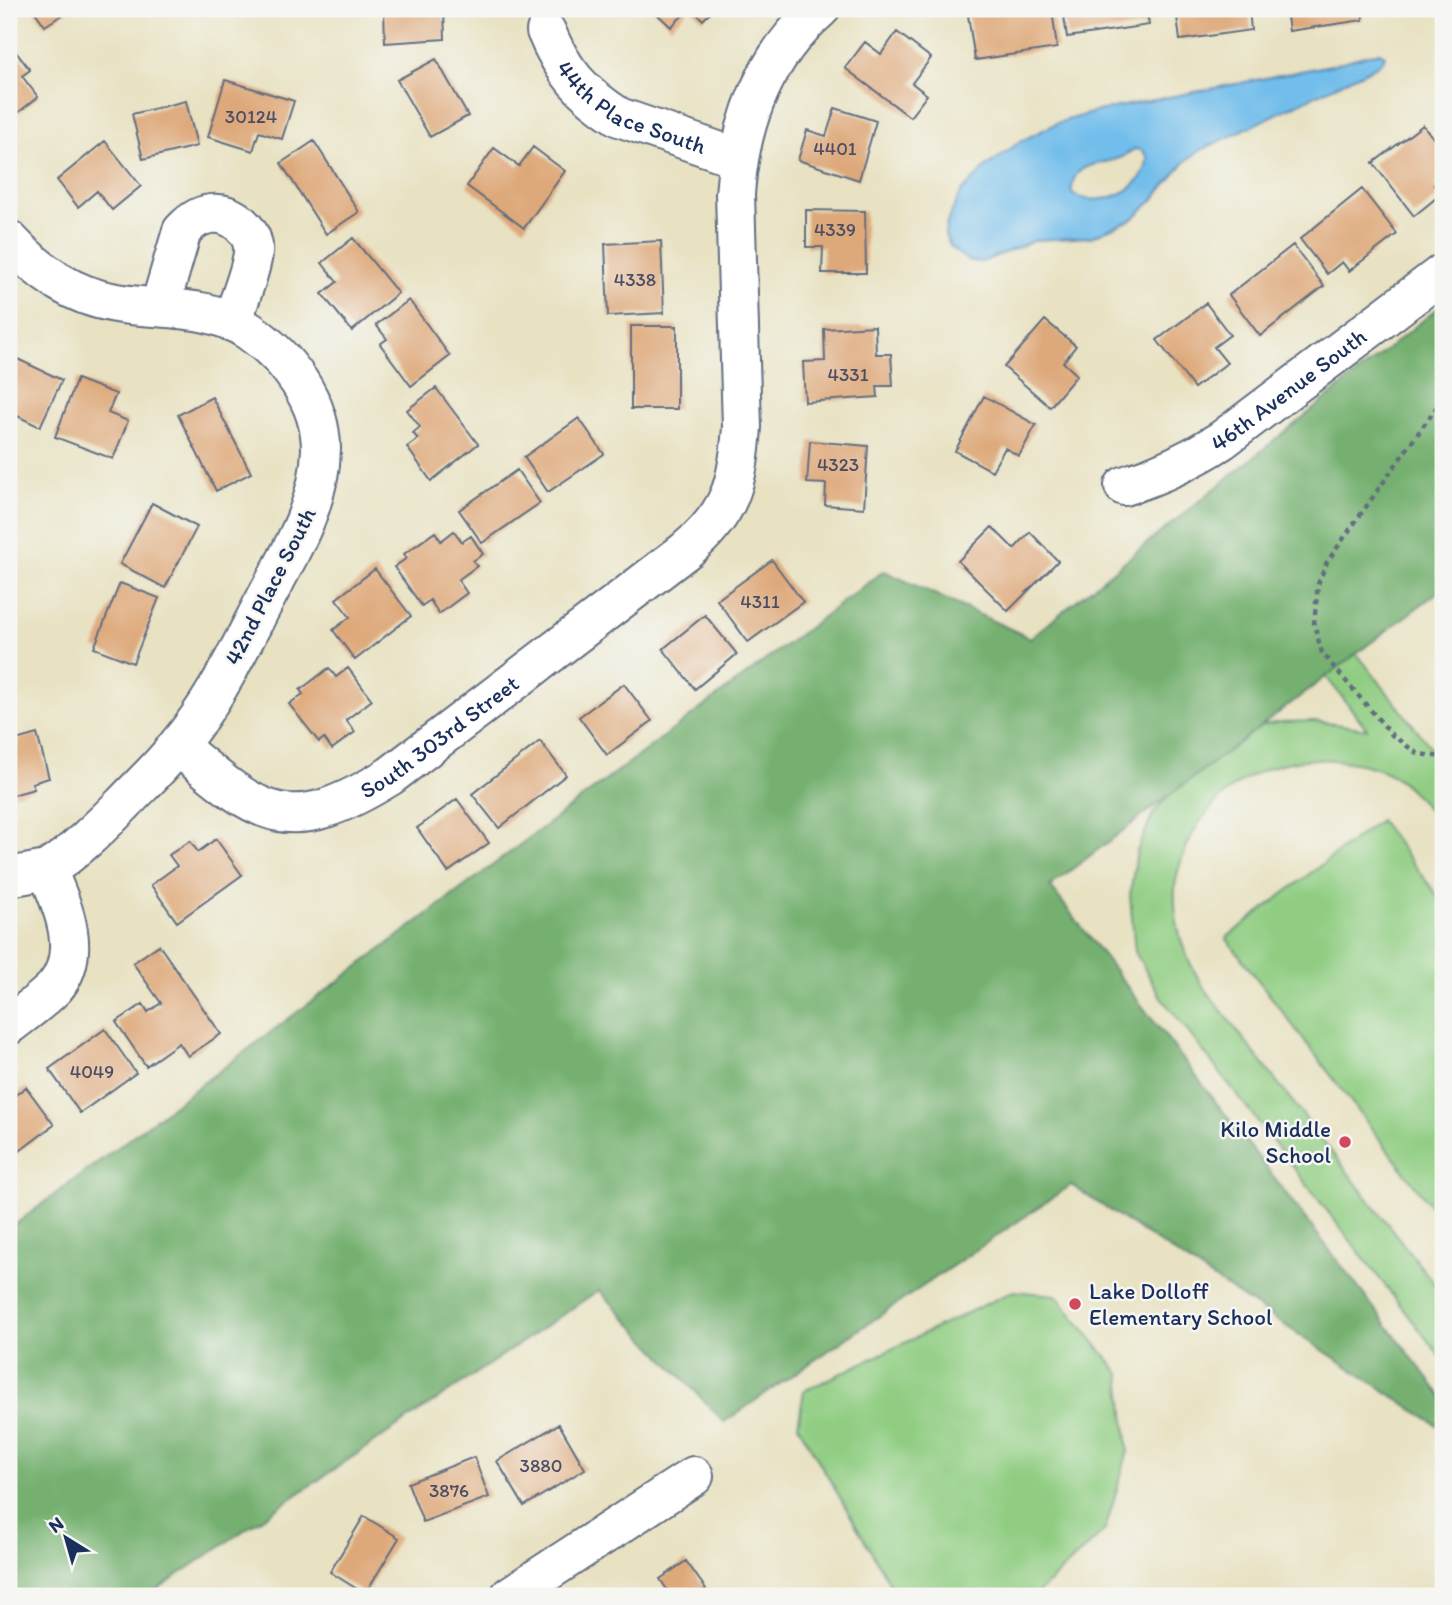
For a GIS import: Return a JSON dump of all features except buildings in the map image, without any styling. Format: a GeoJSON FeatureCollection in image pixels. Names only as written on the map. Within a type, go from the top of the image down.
{"type":"FeatureCollection","features":[{"type":"Feature","properties":{"kind":"street","name":"South 303rd Street"},"geometry":{"type":"LineString","coordinates":[[178,746],[232,790],[270,811],[293,815],[338,804],[390,776],[685,551],[716,521],[734,484],[740,460],[742,427],[737,158],[753,102],[772,66],[791,39],[820,9]]}},
{"type":"Feature","properties":{"kind":"street","name":"44th Place South"},"geometry":{"type":"LineString","coordinates":[[546,31],[556,56],[568,74],[602,106],[619,117],[737,158]]}},
{"type":"Feature","properties":{"kind":"street"},"geometry":{"type":"LineString","coordinates":[[160,306],[182,231],[201,215],[226,215],[246,229],[253,253],[232,322]]}},
{"type":"Feature","properties":{"kind":"street","name":"42nd Place South"},"geometry":{"type":"LineString","coordinates":[[9,240],[40,270],[64,286],[92,298],[119,304],[195,309],[248,330],[272,349],[292,371],[314,409],[320,433],[318,474],[309,513],[225,675],[178,746],[96,830],[47,870]]}},
{"type":"Feature","properties":{"kind":"street","name":"46th Avenue South"},"geometry":{"type":"LineString","coordinates":[[1124,486],[1159,475],[1194,458],[1222,440],[1443,273]]}},
{"type":"Feature","properties":{"kind":"street"},"geometry":{"type":"LineString","coordinates":[[9,877],[47,870],[65,913],[68,936],[68,962],[54,988],[9,1025]]}},
{"type":"Feature","properties":{"kind":"street"},"geometry":{"type":"LineString","coordinates":[[510,1596],[694,1476]]}},
{"type":"Feature","properties":{"kind":"path"},"geometry":{"type":"LineString","coordinates":[[1443,398],[1327,562],[1318,584],[1314,624],[1322,653],[1392,735],[1418,754],[1443,757]]}},
{"type":"Feature","properties":{"kind":"green space"},"geometry":{"type":"Polygon","coordinates":[[[1443,304],[1443,588],[1050,886],[1443,1398],[1443,1429],[1071,1185],[724,1422],[599,1290],[147,1596],[9,1596],[9,1229],[884,571],[1030,638],[1443,304]]]}},
{"type":"Feature","properties":{"kind":"green space"},"geometry":{"type":"Polygon","coordinates":[[[1350,645],[1443,763],[1443,830],[1412,791],[1397,778],[1383,771],[1354,763],[1318,759],[1274,766],[1235,786],[1203,817],[1191,837],[1179,868],[1175,888],[1176,915],[1181,940],[1204,988],[1443,1295],[1443,1360],[1161,997],[1135,952],[1130,895],[1137,851],[1153,814],[1181,780],[1252,727],[1281,722],[1315,721],[1367,729],[1320,669],[1350,645]]]}},
{"type":"Feature","properties":{"kind":"green space"},"geometry":{"type":"Polygon","coordinates":[[[1380,820],[1443,903],[1443,1222],[1226,938],[1380,820]]]}},
{"type":"Feature","properties":{"kind":"green space"},"geometry":{"type":"Polygon","coordinates":[[[1013,1291],[1056,1295],[1120,1374],[1128,1451],[1105,1530],[1035,1596],[897,1596],[798,1425],[804,1391],[1013,1291]]]}},
{"type":"Feature","properties":{"kind":"water"},"geometry":{"type":"Polygon","coordinates":[[[1379,52],[1385,55],[1383,61],[1375,67],[1199,151],[1186,161],[1151,202],[1131,220],[1091,237],[1036,240],[982,262],[969,261],[950,246],[945,235],[947,222],[961,192],[987,166],[1021,141],[1057,123],[1098,111],[1331,65],[1379,52]],[[1134,149],[1120,158],[1081,170],[1073,183],[1072,194],[1095,200],[1120,194],[1131,187],[1140,179],[1145,168],[1147,156],[1141,150],[1134,149]]]}},
{"type":"Feature","properties":{"kind":"place","name":"Kilo Middle School"},"geometry":{"type":"Point","coordinates":[1345,1142]}},
{"type":"Feature","properties":{"kind":"place","name":"Lake Dolloff Elementary School"},"geometry":{"type":"Point","coordinates":[1075,1304]}}]}
